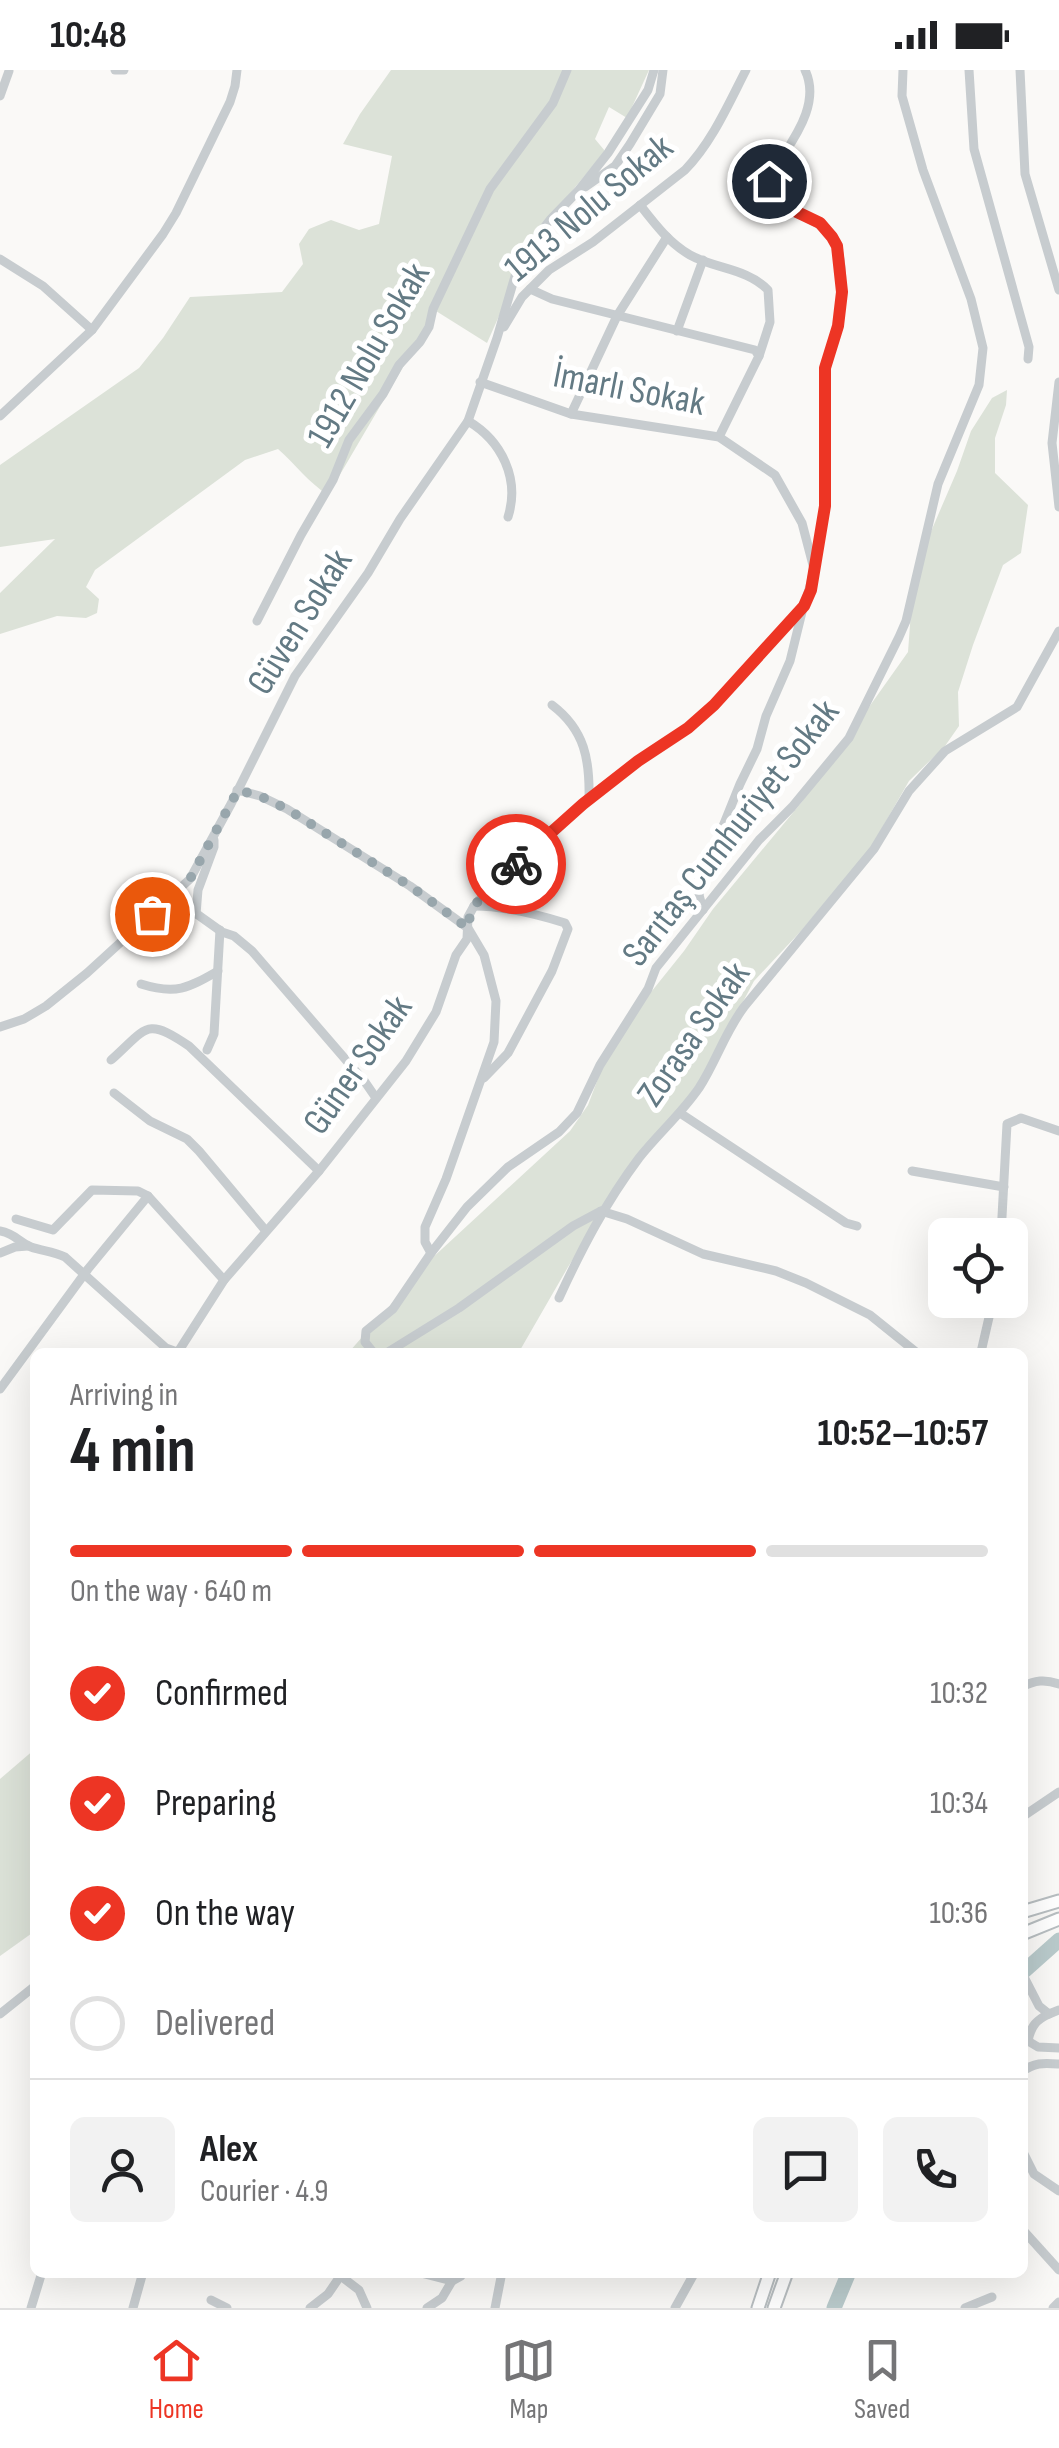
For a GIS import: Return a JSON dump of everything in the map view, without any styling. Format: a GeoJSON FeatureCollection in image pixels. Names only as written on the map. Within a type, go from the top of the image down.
{"type":"FeatureCollection","features":[{"type":"Feature","properties":{"kind":"main road"},"geometry":{"type":"LineString","coordinates":[[1028,1910],[1059,1901]]}},
{"type":"Feature","properties":{"kind":"main road"},"geometry":{"type":"LineString","coordinates":[[1028,1932],[1059,1919]]}},
{"type":"Feature","properties":{"kind":"main road"},"geometry":{"type":"LineString","coordinates":[[758,2308],[768,2278]]}},
{"type":"Feature","properties":{"kind":"main road"},"geometry":{"type":"LineString","coordinates":[[774,2308],[784,2278]]}},
{"type":"Feature","properties":{"kind":"street"},"geometry":{"type":"LineString","coordinates":[[0,76],[10,70]]}},
{"type":"Feature","properties":{"kind":"street"},"geometry":{"type":"LineString","coordinates":[[0,96],[10,70]]}},
{"type":"Feature","properties":{"kind":"street"},"geometry":{"type":"LineString","coordinates":[[115,70],[124,70]]}},
{"type":"Feature","properties":{"kind":"street"},"geometry":{"type":"LineString","coordinates":[[0,416],[92,330],[163,234],[230,102],[236,70]]}},
{"type":"Feature","properties":{"kind":"street","name":"1912 Nolu Sokak"},"geometry":{"type":"LineString","coordinates":[[257,620],[333,480],[350,440],[392,381],[398,365],[429,327],[490,190],[553,103],[566,70]]}},
{"type":"Feature","properties":{"kind":"street","name":"Güven Sokak"},"geometry":{"type":"LineString","coordinates":[[0,1027],[46,1006],[190,879],[295,676],[468,421],[528,248],[578,191],[636,111],[654,70]]}},
{"type":"Feature","properties":{"kind":"street","name":"Güven Sokak"},"geometry":{"type":"LineString","coordinates":[[578,191],[607,173],[622,155],[660,94],[663,70]]}},
{"type":"Feature","properties":{"kind":"street","name":"1913 Nolu Sokak"},"geometry":{"type":"LineString","coordinates":[[498,338],[522,297],[549,270],[592,242],[697,158],[746,70]]}},
{"type":"Feature","properties":{"kind":"street","name":"Güner Sokak"},"geometry":{"type":"LineString","coordinates":[[181,1348],[224,1280],[320,1171],[406,1061],[436,1012],[456,954],[467,939],[468,917],[474,906],[589,800],[714,705],[804,606],[811,590],[825,506],[825,368],[838,326],[842,292],[837,246],[820,223],[774,201],[769,192],[774,169],[802,124],[811,100],[805,70]]}},
{"type":"Feature","properties":{"kind":"street","name":"Sarıtaş Cumhuriyet Sokak"},"geometry":{"type":"LineString","coordinates":[[370,1348],[365,1342],[366,1331],[393,1309],[467,1207],[508,1167],[559,1132],[577,1113],[656,968],[759,840],[850,738],[906,620],[938,484],[979,386],[982,348],[971,299],[923,170],[902,96],[903,70]]}},
{"type":"Feature","properties":{"kind":"street"},"geometry":{"type":"LineString","coordinates":[[969,70],[974,149],[1029,347],[1028,359]]}},
{"type":"Feature","properties":{"kind":"street"},"geometry":{"type":"LineString","coordinates":[[1020,70],[1024,174],[1059,290]]}},
{"type":"Feature","properties":{"kind":"street"},"geometry":{"type":"LineString","coordinates":[[640,205],[667,237],[690,255],[749,276],[768,290],[770,322],[759,356],[718,437]]}},
{"type":"Feature","properties":{"kind":"street"},"geometry":{"type":"LineString","coordinates":[[571,414],[616,316],[667,237]]}},
{"type":"Feature","properties":{"kind":"street"},"geometry":{"type":"LineString","coordinates":[[0,259],[43,286],[92,330]]}},
{"type":"Feature","properties":{"kind":"street"},"geometry":{"type":"LineString","coordinates":[[677,331],[703,260]]}},
{"type":"Feature","properties":{"kind":"street"},"geometry":{"type":"LineString","coordinates":[[530,289],[616,316],[750,349],[759,356]]}},
{"type":"Feature","properties":{"kind":"street","name":"İmarlı Sokak"},"geometry":{"type":"LineString","coordinates":[[480,382],[571,414],[718,437],[775,475],[802,522],[814,568]]}},
{"type":"Feature","properties":{"kind":"street"},"geometry":{"type":"LineString","coordinates":[[1059,382],[1052,443],[1059,507]]}},
{"type":"Feature","properties":{"kind":"street"},"geometry":{"type":"LineString","coordinates":[[468,421],[496,443],[509,471],[513,494],[508,517]]}},
{"type":"Feature","properties":{"kind":"street"},"geometry":{"type":"LineString","coordinates":[[703,910],[699,896],[705,871],[790,661],[804,606]]}},
{"type":"Feature","properties":{"kind":"street","name":"Zorasa Sokak"},"geometry":{"type":"LineString","coordinates":[[601,1211],[700,1086],[736,1018],[874,850],[909,791],[945,751],[1017,707],[1059,631]]}},
{"type":"Feature","properties":{"kind":"street"},"geometry":{"type":"LineString","coordinates":[[552,705],[568,716],[587,756],[589,800]]}},
{"type":"Feature","properties":{"kind":"street"},"geometry":{"type":"LineString","coordinates":[[238,790],[287,809],[410,886],[468,928],[484,955],[496,1002],[494,1042],[425,1228],[425,1242],[431,1253]]}},
{"type":"Feature","properties":{"kind":"street"},"geometry":{"type":"LineString","coordinates":[[196,914],[198,890],[214,836]]}},
{"type":"Feature","properties":{"kind":"street"},"geometry":{"type":"LineString","coordinates":[[152,914],[174,905],[187,908],[234,936],[252,951],[376,1098]]}},
{"type":"Feature","properties":{"kind":"street"},"geometry":{"type":"LineString","coordinates":[[474,906],[517,910],[565,923],[568,929],[552,971],[508,1053],[482,1080]]}},
{"type":"Feature","properties":{"kind":"street"},"geometry":{"type":"LineString","coordinates":[[207,1050],[214,1034],[220,930]]}},
{"type":"Feature","properties":{"kind":"street"},"geometry":{"type":"LineString","coordinates":[[142,984],[184,989],[218,971]]}},
{"type":"Feature","properties":{"kind":"street"},"geometry":{"type":"LineString","coordinates":[[111,1060],[146,1029],[172,1034],[320,1171]]}},
{"type":"Feature","properties":{"kind":"street"},"geometry":{"type":"LineString","coordinates":[[114,1093],[150,1121],[176,1133],[200,1151],[266,1231]]}},
{"type":"Feature","properties":{"kind":"street"},"geometry":{"type":"LineString","coordinates":[[680,1113],[846,1223],[857,1226]]}},
{"type":"Feature","properties":{"kind":"street"},"geometry":{"type":"LineString","coordinates":[[1002,1218],[1007,1124],[1021,1118],[1059,1130]]}},
{"type":"Feature","properties":{"kind":"street"},"geometry":{"type":"LineString","coordinates":[[912,1171],[1004,1187]]}},
{"type":"Feature","properties":{"kind":"street"},"geometry":{"type":"LineString","coordinates":[[16,1219],[54,1230],[92,1190],[138,1191],[148,1196],[224,1280]]}},
{"type":"Feature","properties":{"kind":"street"},"geometry":{"type":"LineString","coordinates":[[0,1389],[84,1274],[148,1196]]}},
{"type":"Feature","properties":{"kind":"street"},"geometry":{"type":"LineString","coordinates":[[559,1298],[601,1211]]}},
{"type":"Feature","properties":{"kind":"street"},"geometry":{"type":"LineString","coordinates":[[395,1348],[601,1211],[628,1219],[703,1254],[776,1271],[806,1283],[870,1315],[911,1348]]}},
{"type":"Feature","properties":{"kind":"street"},"geometry":{"type":"LineString","coordinates":[[0,1231],[14,1234],[28,1246]]}},
{"type":"Feature","properties":{"kind":"street"},"geometry":{"type":"LineString","coordinates":[[0,1253],[28,1246],[65,1256],[166,1348]]}},
{"type":"Feature","properties":{"kind":"street"},"geometry":{"type":"LineString","coordinates":[[982,1348],[988,1318]]}},
{"type":"Feature","properties":{"kind":"street"},"geometry":{"type":"LineString","coordinates":[[1028,1684],[1046,1680],[1059,1684]]}},
{"type":"Feature","properties":{"kind":"street"},"geometry":{"type":"LineString","coordinates":[[1028,1813],[1059,1792]]}},
{"type":"Feature","properties":{"kind":"street"},"geometry":{"type":"LineString","coordinates":[[1028,1985],[1039,2006],[1054,2012]]}},
{"type":"Feature","properties":{"kind":"street"},"geometry":{"type":"LineString","coordinates":[[0,2014],[30,1990]]}},
{"type":"Feature","properties":{"kind":"street"},"geometry":{"type":"LineString","coordinates":[[1054,2012],[1038,2020],[1030,2029],[1028,2041],[1059,2048]]}},
{"type":"Feature","properties":{"kind":"street"},"geometry":{"type":"LineString","coordinates":[[1028,2068],[1059,2064]]}},
{"type":"Feature","properties":{"kind":"street"},"geometry":{"type":"LineString","coordinates":[[1028,2162],[1034,2174],[1059,2191]]}},
{"type":"Feature","properties":{"kind":"street"},"geometry":{"type":"LineString","coordinates":[[1028,2235],[1059,2270]]}},
{"type":"Feature","properties":{"kind":"street"},"geometry":{"type":"LineString","coordinates":[[31,2308],[40,2278]]}},
{"type":"Feature","properties":{"kind":"street"},"geometry":{"type":"LineString","coordinates":[[133,2308],[141,2278]]}},
{"type":"Feature","properties":{"kind":"street"},"geometry":{"type":"LineString","coordinates":[[310,2308],[328,2294],[339,2278]]}},
{"type":"Feature","properties":{"kind":"street"},"geometry":{"type":"LineString","coordinates":[[346,2278],[359,2290],[367,2308]]}},
{"type":"Feature","properties":{"kind":"street"},"geometry":{"type":"LineString","coordinates":[[438,2278],[452,2282]]}},
{"type":"Feature","properties":{"kind":"street"},"geometry":{"type":"LineString","coordinates":[[427,2308],[442,2298],[458,2278]]}},
{"type":"Feature","properties":{"kind":"street"},"geometry":{"type":"LineString","coordinates":[[495,2308],[501,2278]]}},
{"type":"Feature","properties":{"kind":"street"},"geometry":{"type":"LineString","coordinates":[[674,2308],[691,2278]]}},
{"type":"Feature","properties":{"kind":"street"},"geometry":{"type":"LineString","coordinates":[[965,2308],[992,2297]]}},
{"type":"Feature","properties":{"kind":"street"},"geometry":{"type":"LineString","coordinates":[[211,2300],[227,2308]]}},
{"type":"Feature","properties":{"kind":"street"},"geometry":{"type":"LineString","coordinates":[[1053,2308],[1059,2302]]}},
{"type":"Feature","properties":{"kind":"shaded area"},"geometry":{"type":"Polygon","coordinates":[[[391,70],[649,70],[627,118],[609,107],[595,139],[605,151],[534,237],[487,343],[436,311],[328,495],[278,449],[245,460],[95,570],[86,587],[99,599],[97,613],[86,618],[57,616],[0,634],[0,593],[55,539],[0,547],[0,465],[139,368],[190,297],[282,292],[303,264],[299,244],[309,229],[331,220],[359,230],[379,224],[392,156],[343,144],[391,70]]]}},
{"type":"Feature","properties":{"kind":"shaded area"},"geometry":{"type":"Polygon","coordinates":[[[1007,390],[995,438],[995,473],[1028,505],[1021,553],[1003,565],[958,692],[959,726],[945,746],[909,781],[870,849],[754,981],[689,1103],[617,1190],[521,1348],[353,1348],[430,1260],[570,1131],[588,1105],[605,1060],[631,1017],[801,803],[908,652],[914,571],[971,431],[992,398],[1007,390]]]}},
{"type":"Feature","properties":{"kind":"shaded area"},"geometry":{"type":"Polygon","coordinates":[[[30,1753],[30,1935],[0,1956],[0,1779],[30,1753]]]}},
{"type":"Feature","properties":{"kind":"waterway"},"geometry":{"type":"LineString","coordinates":[[1028,1968],[1059,1940]]}},
{"type":"Feature","properties":{"kind":"waterway"},"geometry":{"type":"LineString","coordinates":[[834,2308],[846,2278]]}},
{"type":"Feature","properties":{"kind":"way so far"},"geometry":{"type":"LineString","coordinates":[[152,914],[190,879],[238,790],[287,809],[410,886],[468,928],[474,906],[516,864]]}},
{"type":"Feature","properties":{"kind":"route"},"geometry":{"type":"LineString","coordinates":[[516,864],[583,804],[714,705],[804,606],[811,590],[825,506],[825,368],[838,326],[842,292],[837,246],[832,237],[820,223],[774,201],[769,181]]}}]}
